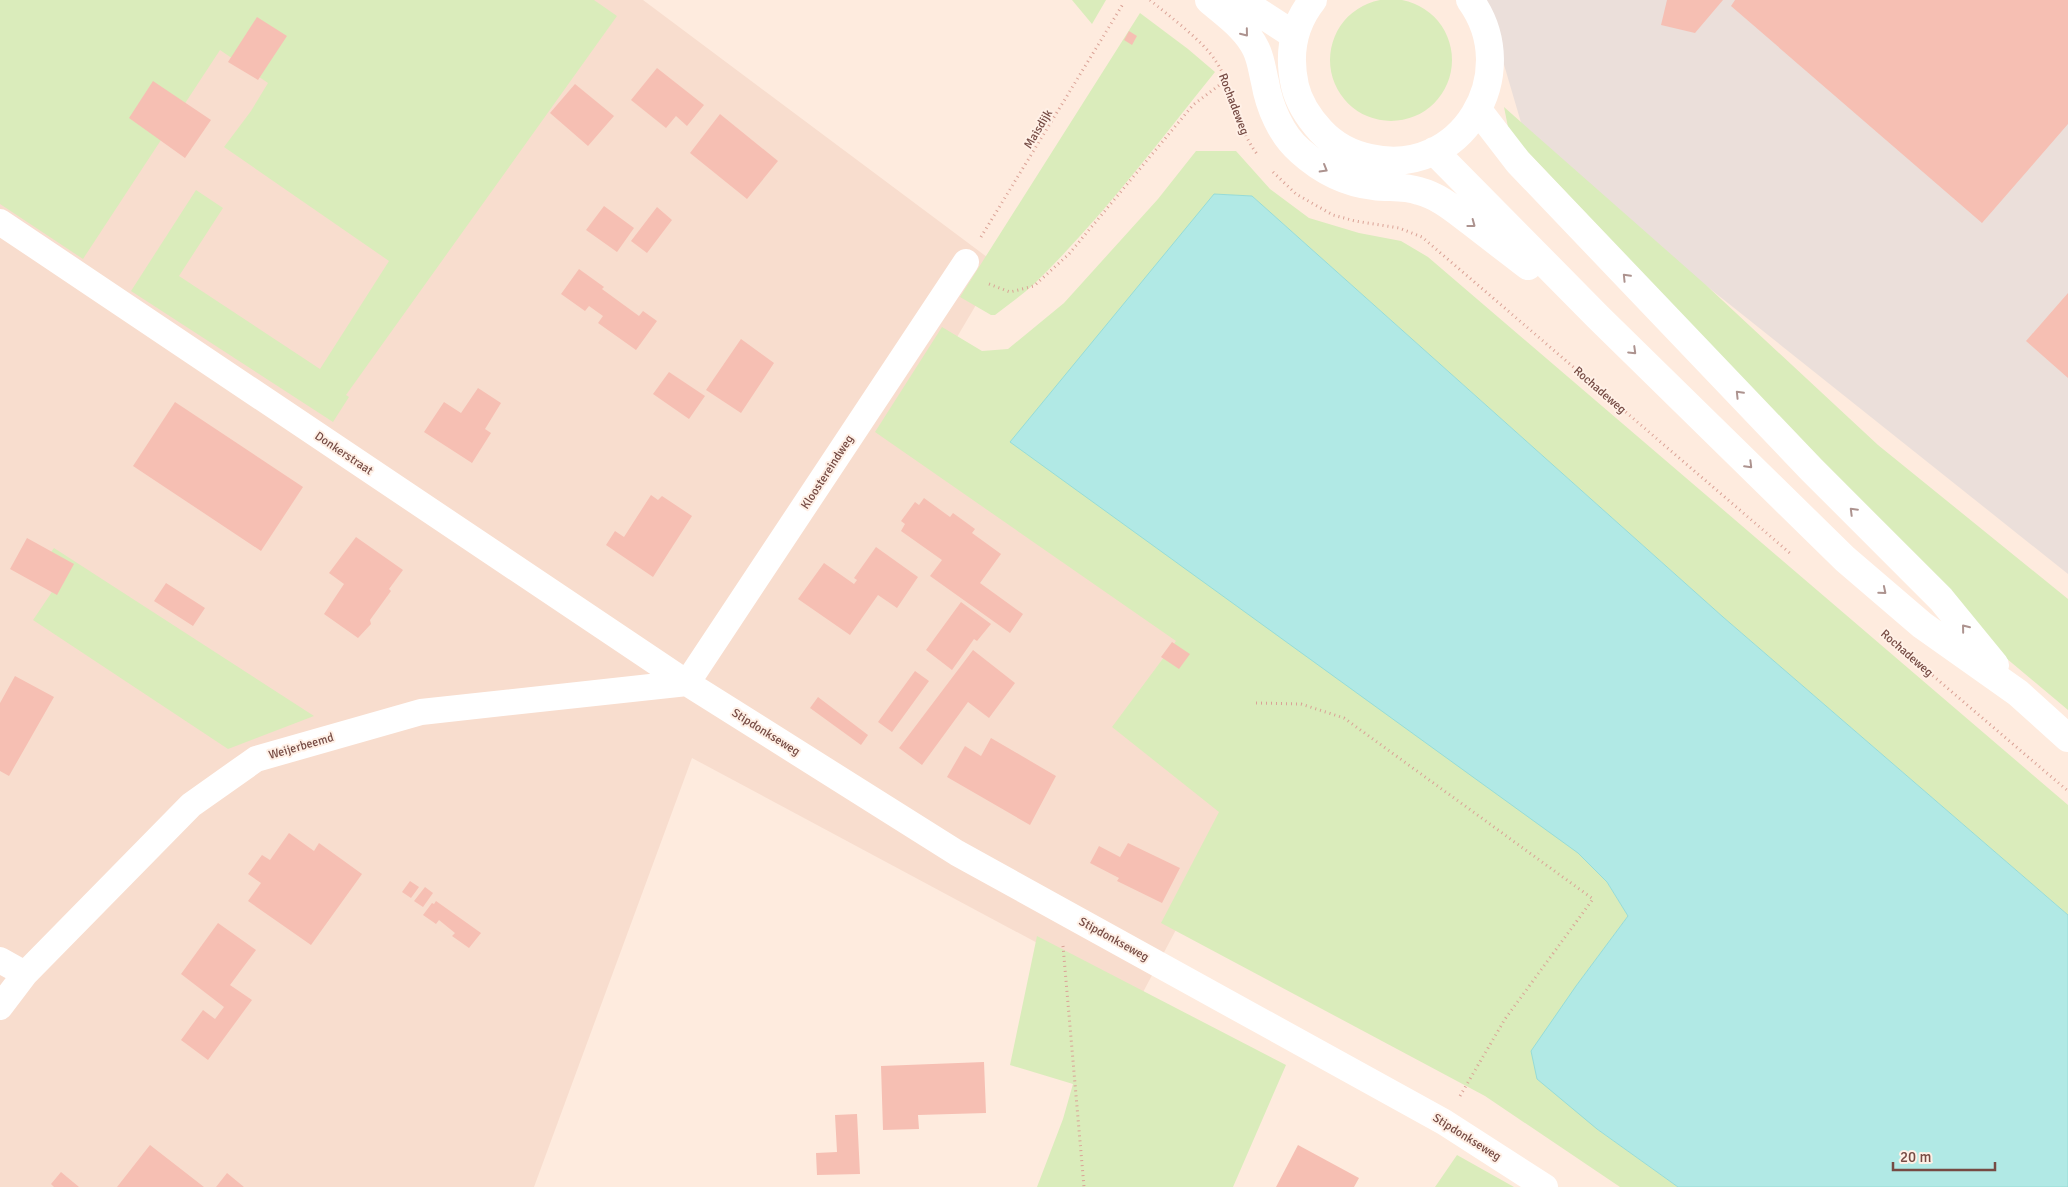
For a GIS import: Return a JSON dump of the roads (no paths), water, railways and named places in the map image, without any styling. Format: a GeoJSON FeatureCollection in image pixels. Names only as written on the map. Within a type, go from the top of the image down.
{"type":"FeatureCollection","features":[{"type":"Feature","properties":{"kind":"main road"},"geometry":{"type":"LineString","coordinates":[[1209,0],[1244,30],[1256,48],[1262,66],[1269,101],[1278,121],[1298,149],[1314,163],[1334,175],[1355,182],[1375,187],[1397,187],[1420,191],[1440,199],[1598,317]]}},
{"type":"Feature","properties":{"kind":"main road"},"geometry":{"type":"LineString","coordinates":[[1240,0],[1294,34]]}},
{"type":"Feature","properties":{"kind":"main road"},"geometry":{"type":"LineString","coordinates":[[1313,0],[1305,10],[1294,34],[1292,53],[1292,73],[1296,91],[1304,109],[1314,124],[1328,138],[1358,155],[1378,160],[1397,161],[1415,158],[1434,151],[1458,135],[1478,110],[1486,94],[1491,57],[1489,40],[1483,23],[1470,0]]}},
{"type":"Feature","properties":{"kind":"main road"},"geometry":{"type":"LineString","coordinates":[[1478,110],[1518,162],[1612,262],[1812,470],[1942,600],[2018,693]]}},
{"type":"Feature","properties":{"kind":"main road"},"geometry":{"type":"LineString","coordinates":[[1434,151],[1598,317],[1845,559],[1922,625],[2018,693],[2068,738]]}},
{"type":"Feature","properties":{"kind":"street","name":"Donkerstraat"},"geometry":{"type":"LineString","coordinates":[[0,222],[687,683]]}},
{"type":"Feature","properties":{"kind":"street","name":"Kloostereindweg"},"geometry":{"type":"LineString","coordinates":[[687,683],[966,262]]}},
{"type":"Feature","properties":{"kind":"street","name":"Stipdonkseweg"},"geometry":{"type":"LineString","coordinates":[[687,683],[957,853],[1444,1122],[1545,1187]]}},
{"type":"Feature","properties":{"kind":"street","name":"Weijerbeemd"},"geometry":{"type":"LineString","coordinates":[[0,1007],[25,974],[191,805],[256,759],[421,712],[687,683]]}},
{"type":"Feature","properties":{"kind":"street"},"geometry":{"type":"LineString","coordinates":[[0,960],[25,974]]}},
{"type":"Feature","properties":{"kind":"water"},"geometry":{"type":"Polygon","coordinates":[[[1214,194],[1252,196],[1723,617],[2068,915],[2068,1187],[1678,1187],[1597,1129],[1537,1079],[1531,1051],[1628,916],[1607,882],[1578,853],[1010,442],[1214,194]]]}}]}
